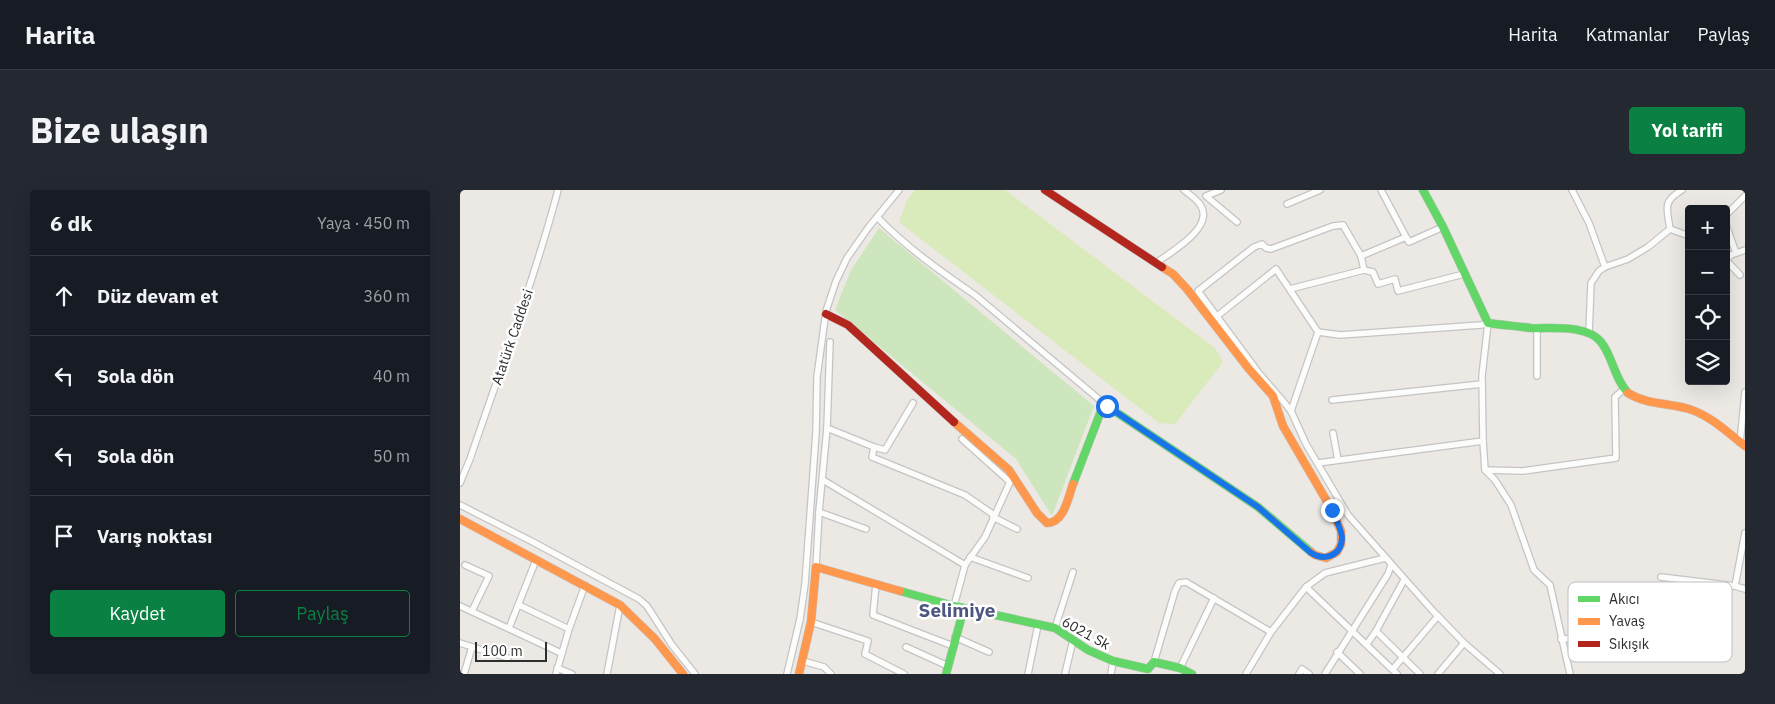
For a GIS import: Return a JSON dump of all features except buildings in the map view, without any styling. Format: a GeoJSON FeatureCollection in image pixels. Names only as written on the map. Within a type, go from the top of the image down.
{"type":"FeatureCollection","features":[{"type":"Feature","properties":{"kind":"street","name":"Atatürk Caddesi"},"geometry":{"type":"LineString","coordinates":[[460,483],[523,308],[558,190]]}},
{"type":"Feature","properties":{"kind":"street"},"geometry":{"type":"LineString","coordinates":[[786,674],[800,619],[805,584],[816,433],[817,377],[826,314],[836,281],[847,258],[899,190]]}},
{"type":"Feature","properties":{"kind":"street"},"geometry":{"type":"LineString","coordinates":[[877,217],[913,250],[975,296],[1107,406],[1258,507],[1315,555],[1326,558],[1332,556],[1339,548],[1342,538],[1341,531],[1332,510],[1283,426],[1273,396],[1173,274],[1045,190]]}},
{"type":"Feature","properties":{"kind":"street"},"geometry":{"type":"LineString","coordinates":[[1156,263],[1195,233],[1204,222],[1204,213],[1201,206],[1184,190]]}},
{"type":"Feature","properties":{"kind":"street"},"geometry":{"type":"LineString","coordinates":[[1200,190],[1236,222]]}},
{"type":"Feature","properties":{"kind":"street"},"geometry":{"type":"LineString","coordinates":[[1206,196],[1222,190]]}},
{"type":"Feature","properties":{"kind":"street"},"geometry":{"type":"LineString","coordinates":[[1287,204],[1320,190]]}},
{"type":"Feature","properties":{"kind":"street"},"geometry":{"type":"LineString","coordinates":[[1381,190],[1409,242],[1443,227]]}},
{"type":"Feature","properties":{"kind":"street"},"geometry":{"type":"LineString","coordinates":[[1423,190],[1443,227],[1488,323],[1482,384],[1482,441],[1485,470],[1495,480],[1511,505],[1534,570],[1550,585],[1570,674]]}},
{"type":"Feature","properties":{"kind":"street"},"geometry":{"type":"LineString","coordinates":[[1572,190],[1589,224],[1605,267]]}},
{"type":"Feature","properties":{"kind":"street"},"geometry":{"type":"LineString","coordinates":[[1670,229],[1668,202],[1672,196],[1682,190]]}},
{"type":"Feature","properties":{"kind":"street"},"geometry":{"type":"LineString","coordinates":[[1730,211],[1745,196]]}},
{"type":"Feature","properties":{"kind":"street"},"geometry":{"type":"LineString","coordinates":[[1364,270],[1361,256],[1343,225],[1333,226],[1271,250],[1262,244],[1254,247],[1198,291],[1258,372],[1279,394],[1291,411],[1299,430],[1348,515],[1384,558],[1438,616],[1464,643],[1500,674]]}},
{"type":"Feature","properties":{"kind":"street"},"geometry":{"type":"LineString","coordinates":[[1589,333],[1591,283],[1599,271],[1628,259],[1648,247],[1670,229]]}},
{"type":"Feature","properties":{"kind":"street"},"geometry":{"type":"LineString","coordinates":[[1670,229],[1685,235]]}},
{"type":"Feature","properties":{"kind":"street"},"geometry":{"type":"LineString","coordinates":[[1730,236],[1736,253]]}},
{"type":"Feature","properties":{"kind":"street"},"geometry":{"type":"LineString","coordinates":[[1361,256],[1406,237]]}},
{"type":"Feature","properties":{"kind":"street"},"geometry":{"type":"LineString","coordinates":[[1730,257],[1745,250]]}},
{"type":"Feature","properties":{"kind":"street"},"geometry":{"type":"LineString","coordinates":[[1730,264],[1740,275]]}},
{"type":"Feature","properties":{"kind":"street"},"geometry":{"type":"LineString","coordinates":[[1216,316],[1276,269],[1318,332],[1340,336],[1488,323],[1537,328],[1562,328],[1589,333],[1602,341],[1624,388],[1635,397],[1691,410],[1709,418],[1743,445]]}},
{"type":"Feature","properties":{"kind":"street"},"geometry":{"type":"LineString","coordinates":[[1290,289],[1364,270],[1373,272],[1378,284],[1395,279],[1398,291],[1464,274]]}},
{"type":"Feature","properties":{"kind":"street"},"geometry":{"type":"LineString","coordinates":[[826,314],[848,325],[892,367],[1009,470],[1042,520],[1050,524],[1060,518],[1101,411],[1107,406]]}},
{"type":"Feature","properties":{"kind":"street"},"geometry":{"type":"LineString","coordinates":[[1537,328],[1537,376]]}},
{"type":"Feature","properties":{"kind":"street"},"geometry":{"type":"LineString","coordinates":[[1291,411],[1318,332]]}},
{"type":"Feature","properties":{"kind":"street"},"geometry":{"type":"LineString","coordinates":[[799,674],[811,622],[827,428],[830,342]]}},
{"type":"Feature","properties":{"kind":"street"},"geometry":{"type":"LineString","coordinates":[[1332,400],[1482,384]]}},
{"type":"Feature","properties":{"kind":"street"},"geometry":{"type":"LineString","coordinates":[[1485,470],[1523,471],[1616,458],[1615,396],[1624,388]]}},
{"type":"Feature","properties":{"kind":"street"},"geometry":{"type":"LineString","coordinates":[[1743,445],[1745,392]]}},
{"type":"Feature","properties":{"kind":"street"},"geometry":{"type":"LineString","coordinates":[[827,428],[885,450],[913,403]]}},
{"type":"Feature","properties":{"kind":"street"},"geometry":{"type":"LineString","coordinates":[[1334,433],[1338,460]]}},
{"type":"Feature","properties":{"kind":"street"},"geometry":{"type":"LineString","coordinates":[[954,606],[965,565],[985,537],[1010,482],[962,439]]}},
{"type":"Feature","properties":{"kind":"street"},"geometry":{"type":"LineString","coordinates":[[1318,464],[1482,441]]}},
{"type":"Feature","properties":{"kind":"street"},"geometry":{"type":"LineString","coordinates":[[874,447],[872,457],[965,495],[994,516],[1017,529]]}},
{"type":"Feature","properties":{"kind":"street"},"geometry":{"type":"LineString","coordinates":[[823,480],[965,565]]}},
{"type":"Feature","properties":{"kind":"street"},"geometry":{"type":"LineString","coordinates":[[460,505],[639,599],[647,606],[672,645],[695,674]]}},
{"type":"Feature","properties":{"kind":"street"},"geometry":{"type":"LineString","coordinates":[[819,512],[866,529]]}},
{"type":"Feature","properties":{"kind":"street"},"geometry":{"type":"LineString","coordinates":[[460,519],[620,605],[655,639],[683,674]]}},
{"type":"Feature","properties":{"kind":"street"},"geometry":{"type":"LineString","coordinates":[[1735,586],[1745,533]]}},
{"type":"Feature","properties":{"kind":"street"},"geometry":{"type":"LineString","coordinates":[[970,558],[1028,578]]}},
{"type":"Feature","properties":{"kind":"street"},"geometry":{"type":"LineString","coordinates":[[1246,674],[1271,632],[1306,587],[1325,573],[1384,558]]}},
{"type":"Feature","properties":{"kind":"street"},"geometry":{"type":"LineString","coordinates":[[509,628],[536,560]]}},
{"type":"Feature","properties":{"kind":"street"},"geometry":{"type":"LineString","coordinates":[[465,565],[489,576],[472,611]]}},
{"type":"Feature","properties":{"kind":"street"},"geometry":{"type":"LineString","coordinates":[[1325,674],[1337,652],[1388,574],[1391,565]]}},
{"type":"Feature","properties":{"kind":"street","name":"6021 Sk"},"geometry":{"type":"LineString","coordinates":[[816,567],[954,606],[1054,628],[1088,650],[1113,661],[1148,672],[1154,662]]}},
{"type":"Feature","properties":{"kind":"street"},"geometry":{"type":"LineString","coordinates":[[1054,628],[1073,572]]}},
{"type":"Feature","properties":{"kind":"street"},"geometry":{"type":"LineString","coordinates":[[1661,577],[1702,582]]}},
{"type":"Feature","properties":{"kind":"street"},"geometry":{"type":"LineString","coordinates":[[1367,644],[1376,632],[1404,580]]}},
{"type":"Feature","properties":{"kind":"street"},"geometry":{"type":"LineString","coordinates":[[1192,674],[1180,668],[1154,662],[1175,591],[1180,583],[1186,582],[1271,632]]}},
{"type":"Feature","properties":{"kind":"street"},"geometry":{"type":"LineString","coordinates":[[876,584],[874,615],[953,646]]}},
{"type":"Feature","properties":{"kind":"street"},"geometry":{"type":"LineString","coordinates":[[572,674],[556,671],[585,585]]}},
{"type":"Feature","properties":{"kind":"street"},"geometry":{"type":"LineString","coordinates":[[1732,586],[1745,589]]}},
{"type":"Feature","properties":{"kind":"street"},"geometry":{"type":"LineString","coordinates":[[1306,587],[1395,672],[1438,616]]}},
{"type":"Feature","properties":{"kind":"street"},"geometry":{"type":"LineString","coordinates":[[1180,668],[1214,598]]}},
{"type":"Feature","properties":{"kind":"street"},"geometry":{"type":"LineString","coordinates":[[518,605],[569,629]]}},
{"type":"Feature","properties":{"kind":"street"},"geometry":{"type":"LineString","coordinates":[[607,674],[620,605]]}},
{"type":"Feature","properties":{"kind":"street"},"geometry":{"type":"LineString","coordinates":[[460,606],[562,653]]}},
{"type":"Feature","properties":{"kind":"street"},"geometry":{"type":"LineString","coordinates":[[906,647],[946,670],[964,608]]}},
{"type":"Feature","properties":{"kind":"street"},"geometry":{"type":"LineString","coordinates":[[811,622],[868,641],[865,654],[904,674]]}},
{"type":"Feature","properties":{"kind":"street"},"geometry":{"type":"LineString","coordinates":[[1028,674],[1038,625]]}},
{"type":"Feature","properties":{"kind":"street"},"geometry":{"type":"LineString","coordinates":[[1376,632],[1420,674]]}},
{"type":"Feature","properties":{"kind":"street"},"geometry":{"type":"LineString","coordinates":[[955,637],[989,652]]}},
{"type":"Feature","properties":{"kind":"street"},"geometry":{"type":"LineString","coordinates":[[1561,639],[1568,639]]}},
{"type":"Feature","properties":{"kind":"street"},"geometry":{"type":"LineString","coordinates":[[1065,674],[1073,640]]}},
{"type":"Feature","properties":{"kind":"street"},"geometry":{"type":"LineString","coordinates":[[460,643],[508,658]]}},
{"type":"Feature","properties":{"kind":"street"},"geometry":{"type":"LineString","coordinates":[[1438,674],[1464,643]]}},
{"type":"Feature","properties":{"kind":"street"},"geometry":{"type":"LineString","coordinates":[[464,674],[472,647]]}},
{"type":"Feature","properties":{"kind":"street"},"geometry":{"type":"LineString","coordinates":[[1337,652],[1360,674]]}},
{"type":"Feature","properties":{"kind":"street"},"geometry":{"type":"LineString","coordinates":[[803,661],[824,667],[831,674]]}},
{"type":"Feature","properties":{"kind":"street"},"geometry":{"type":"LineString","coordinates":[[1111,674],[1113,661]]}},
{"type":"Feature","properties":{"kind":"street"},"geometry":{"type":"LineString","coordinates":[[1169,674],[1170,665]]}},
{"type":"Feature","properties":{"kind":"street"},"geometry":{"type":"LineString","coordinates":[[1299,674],[1302,670],[1309,674]]}},
{"type":"Feature","properties":{"kind":"green space"},"geometry":{"type":"Polygon","coordinates":[[[915,190],[1005,190],[1215,348],[1223,362],[1175,424],[1159,423],[899,222],[907,200],[915,190]]]}},
{"type":"Feature","properties":{"kind":"green space"},"geometry":{"type":"Polygon","coordinates":[[[879,228],[1094,406],[1052,516],[1016,459],[835,310],[851,270],[879,228]]]}},
{"type":"Feature","properties":{"kind":"traffic: fast"},"geometry":{"type":"LineString","coordinates":[[1423,190],[1443,227],[1488,323],[1587,332],[1601,342],[1623,387],[1628,393]]}},
{"type":"Feature","properties":{"kind":"traffic: fast"},"geometry":{"type":"LineString","coordinates":[[1073,484],[1101,411],[1107,406],[1258,507],[1311,552]]}},
{"type":"Feature","properties":{"kind":"traffic: fast"},"geometry":{"type":"LineString","coordinates":[[900,591],[954,606],[1055,628],[1088,650],[1113,661],[1148,669],[1154,662],[1180,668],[1192,674]]}},
{"type":"Feature","properties":{"kind":"traffic: fast"},"geometry":{"type":"LineString","coordinates":[[946,674],[964,608]]}},
{"type":"Feature","properties":{"kind":"traffic: slow"},"geometry":{"type":"LineString","coordinates":[[1162,267],[1173,274],[1187,289],[1249,369],[1273,396],[1283,426],[1332,510],[1341,531],[1341,544],[1337,552],[1326,558],[1311,552]]}},
{"type":"Feature","properties":{"kind":"traffic: slow"},"geometry":{"type":"LineString","coordinates":[[1628,393],[1643,400],[1697,412],[1718,425],[1745,446]]}},
{"type":"Feature","properties":{"kind":"traffic: slow"},"geometry":{"type":"LineString","coordinates":[[954,422],[1009,470],[1037,513],[1047,523],[1058,519],[1064,509],[1073,484]]}},
{"type":"Feature","properties":{"kind":"traffic: slow"},"geometry":{"type":"LineString","coordinates":[[460,519],[620,605],[655,639],[683,674]]}},
{"type":"Feature","properties":{"kind":"traffic: slow"},"geometry":{"type":"LineString","coordinates":[[799,674],[811,622],[816,567],[900,591]]}},
{"type":"Feature","properties":{"kind":"traffic: jam"},"geometry":{"type":"LineString","coordinates":[[1045,190],[1162,267]]}},
{"type":"Feature","properties":{"kind":"traffic: jam"},"geometry":{"type":"LineString","coordinates":[[826,314],[848,325],[954,422]]}},
{"type":"Feature","properties":{"kind":"district","name":"Selimiye"},"geometry":{"type":"Point","coordinates":[957,610]}},
{"type":"Feature","properties":{"kind":"route"},"geometry":{"type":"LineString","coordinates":[[1107,406],[1243,496],[1266,513],[1310,552],[1320,557],[1332,556],[1337,552],[1341,544],[1341,531],[1332,510]]}}]}
